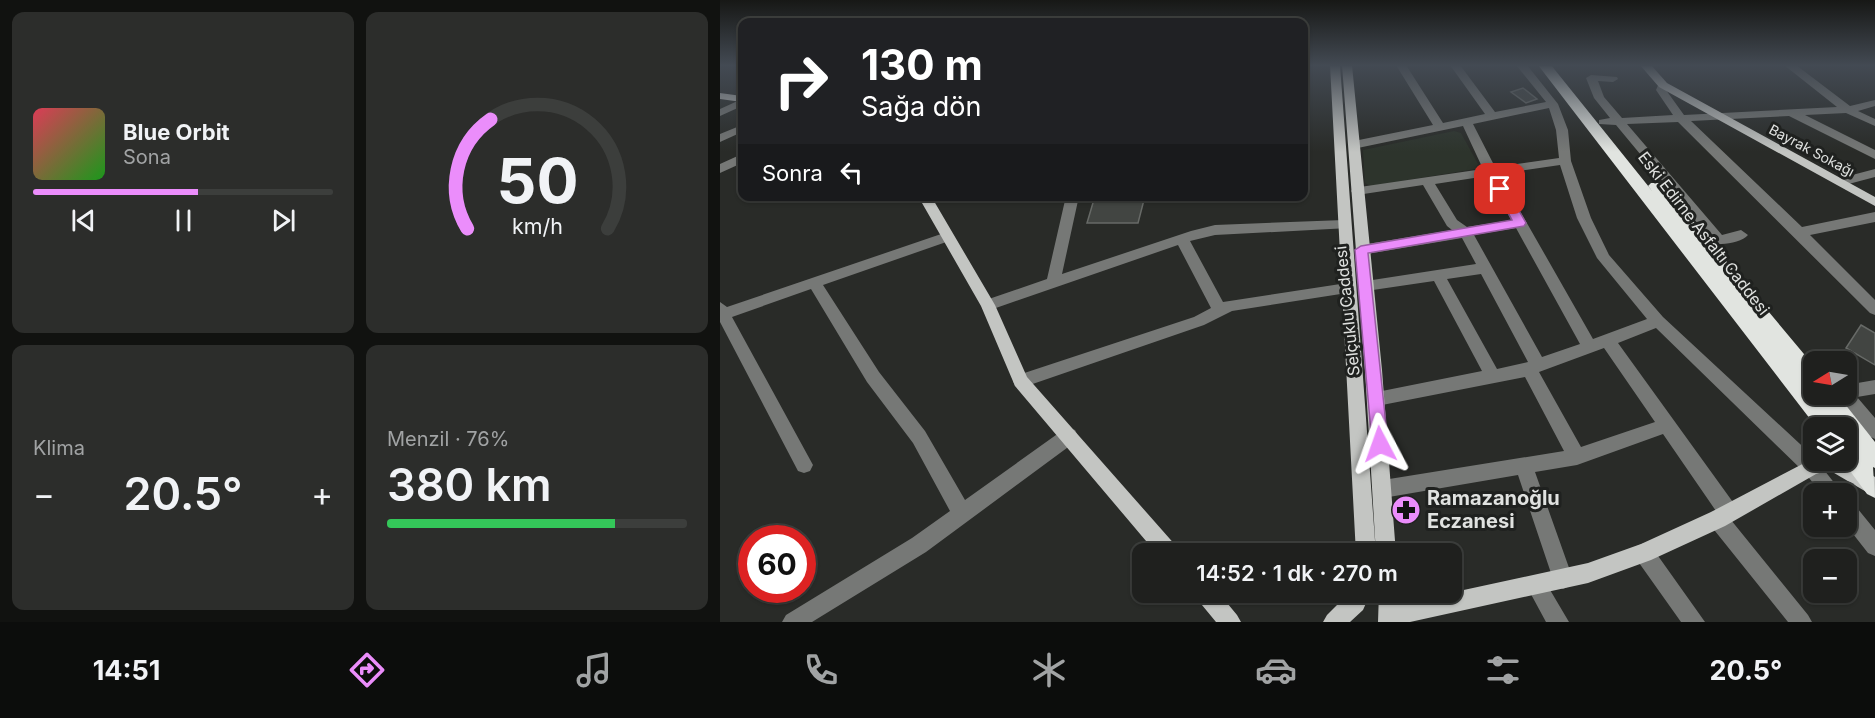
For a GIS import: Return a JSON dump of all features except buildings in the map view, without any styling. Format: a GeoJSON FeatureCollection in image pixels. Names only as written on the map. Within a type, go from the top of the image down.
{"type":"FeatureCollection","features":[{"type":"Feature","properties":{"kind":"highway","name":"Eski Edirne Asfaltı Caddesi"},"geometry":{"type":"LineString","coordinates":[[1567,94],[1820,417]]}},
{"type":"Feature","properties":{"kind":"highway","name":"Eski Edirne Asfaltı Caddesi"},"geometry":{"type":"LineString","coordinates":[[1585,94],[1611,121],[1803,356]]}},
{"type":"Feature","properties":{"kind":"highway","name":"Eski Edirne Asfaltı Caddesi"},"geometry":{"type":"LineString","coordinates":[[1840,405],[1875,458]]}},
{"type":"Feature","properties":{"kind":"highway"},"geometry":{"type":"LineString","coordinates":[[1857,464],[1875,488]]}},
{"type":"Feature","properties":{"kind":"main road","name":"Selçuklu Caddesi"},"geometry":{"type":"LineString","coordinates":[[1339,94],[1357,191],[1377,399],[1385,543]]}},
{"type":"Feature","properties":{"kind":"main road","name":"Selçuklu Caddesi"},"geometry":{"type":"LineString","coordinates":[[1347,94],[1344,225],[1365,543]]}},
{"type":"Feature","properties":{"kind":"main road","name":"Bayrak Sokağı"},"geometry":{"type":"LineString","coordinates":[[1678,94],[1875,202]]}},
{"type":"Feature","properties":{"kind":"main road"},"geometry":{"type":"LineString","coordinates":[[720,96],[738,99]]}},
{"type":"Feature","properties":{"kind":"main road"},"geometry":{"type":"LineString","coordinates":[[927,201],[988,305],[1021,381],[1161,543]]}},
{"type":"Feature","properties":{"kind":"main road"},"geometry":{"type":"LineString","coordinates":[[1389,603],[1389,619],[1588,573],[1644,553],[1723,516],[1804,471]]}},
{"type":"Feature","properties":{"kind":"main road"},"geometry":{"type":"LineString","coordinates":[[1851,471],[1875,488]]}},
{"type":"Feature","properties":{"kind":"main road"},"geometry":{"type":"LineString","coordinates":[[1214,603],[1230,622]]}},
{"type":"Feature","properties":{"kind":"main road"},"geometry":{"type":"LineString","coordinates":[[1334,622],[1356,603]]}},
{"type":"Feature","properties":{"kind":"street"},"geometry":{"type":"LineString","coordinates":[[1419,94],[1441,128]]}},
{"type":"Feature","properties":{"kind":"street"},"geometry":{"type":"LineString","coordinates":[[1477,94],[1494,117]]}},
{"type":"Feature","properties":{"kind":"street"},"geometry":{"type":"LineString","coordinates":[[1545,94],[1553,104],[1562,130],[1565,161],[1584,218],[1604,258],[1658,321],[1803,459]]}},
{"type":"Feature","properties":{"kind":"street","name":"Eski Edirne Asfaltı Caddesi"},"geometry":{"type":"LineString","coordinates":[[1597,94],[1611,121],[1719,240],[1741,235]]}},
{"type":"Feature","properties":{"kind":"street"},"geometry":{"type":"LineString","coordinates":[[1664,94],[1681,118],[1875,309]]}},
{"type":"Feature","properties":{"kind":"street"},"geometry":{"type":"LineString","coordinates":[[1826,94],[1848,111],[1875,123]]}},
{"type":"Feature","properties":{"kind":"street"},"geometry":{"type":"LineString","coordinates":[[720,113],[738,102]]}},
{"type":"Feature","properties":{"kind":"street"},"geometry":{"type":"LineString","coordinates":[[1611,121],[1848,111],[1875,103]]}},
{"type":"Feature","properties":{"kind":"street"},"geometry":{"type":"LineString","coordinates":[[1347,145],[1467,123],[1553,104]]}},
{"type":"Feature","properties":{"kind":"street"},"geometry":{"type":"LineString","coordinates":[[1790,113],[1875,155]]}},
{"type":"Feature","properties":{"kind":"street"},"geometry":{"type":"LineString","coordinates":[[1467,123],[1491,172],[1590,346]]}},
{"type":"Feature","properties":{"kind":"street"},"geometry":{"type":"LineString","coordinates":[[720,138],[738,130]]}},
{"type":"Feature","properties":{"kind":"street"},"geometry":{"type":"LineString","coordinates":[[720,169],[738,160]]}},
{"type":"Feature","properties":{"kind":"street"},"geometry":{"type":"LineString","coordinates":[[1357,191],[1565,161]]}},
{"type":"Feature","properties":{"kind":"street"},"geometry":{"type":"LineString","coordinates":[[1841,182],[1875,173]]}},
{"type":"Feature","properties":{"kind":"street"},"geometry":{"type":"LineString","coordinates":[[1427,181],[1452,224],[1466,233],[1577,457]]}},
{"type":"Feature","properties":{"kind":"street"},"geometry":{"type":"LineString","coordinates":[[1053,283],[1072,201]]}},
{"type":"Feature","properties":{"kind":"street"},"geometry":{"type":"LineString","coordinates":[[1799,232],[1875,217]]}},
{"type":"Feature","properties":{"kind":"street"},"geometry":{"type":"LineString","coordinates":[[1361,250],[1520,223]]}},
{"type":"Feature","properties":{"kind":"street"},"geometry":{"type":"LineString","coordinates":[[988,305],[1182,239],[1215,230],[1344,225]]}},
{"type":"Feature","properties":{"kind":"street"},"geometry":{"type":"LineString","coordinates":[[804,465],[721,312],[947,237]]}},
{"type":"Feature","properties":{"kind":"street"},"geometry":{"type":"LineString","coordinates":[[1182,239],[1221,310]]}},
{"type":"Feature","properties":{"kind":"street"},"geometry":{"type":"LineString","coordinates":[[1366,286],[1485,268]]}},
{"type":"Feature","properties":{"kind":"street"},"geometry":{"type":"LineString","coordinates":[[1438,275],[1492,375]]}},
{"type":"Feature","properties":{"kind":"street"},"geometry":{"type":"LineString","coordinates":[[814,282],[873,377],[919,437],[962,513]]}},
{"type":"Feature","properties":{"kind":"street"},"geometry":{"type":"LineString","coordinates":[[1021,381],[1199,321],[1229,306],[1347,288]]}},
{"type":"Feature","properties":{"kind":"street"},"geometry":{"type":"LineString","coordinates":[[1377,399],[1534,367],[1658,321]]}},
{"type":"Feature","properties":{"kind":"street"},"geometry":{"type":"LineString","coordinates":[[1607,340],[1668,425],[1723,516],[1801,622]]}},
{"type":"Feature","properties":{"kind":"street"},"geometry":{"type":"LineString","coordinates":[[1857,389],[1875,387]]}},
{"type":"Feature","properties":{"kind":"street","name":"Eski Edirne Asfaltı Caddesi"},"geometry":{"type":"LineString","coordinates":[[1846,405],[1875,431]]}},
{"type":"Feature","properties":{"kind":"street"},"geometry":{"type":"LineString","coordinates":[[1383,489],[1577,457],[1668,425]]}},
{"type":"Feature","properties":{"kind":"street"},"geometry":{"type":"LineString","coordinates":[[793,622],[919,545],[1069,436]]}},
{"type":"Feature","properties":{"kind":"street"},"geometry":{"type":"LineString","coordinates":[[1524,466],[1563,579]]}},
{"type":"Feature","properties":{"kind":"street"},"geometry":{"type":"LineString","coordinates":[[1814,471],[1825,483]]}},
{"type":"Feature","properties":{"kind":"street"},"geometry":{"type":"LineString","coordinates":[[1857,523],[1875,546]]}},
{"type":"Feature","properties":{"kind":"street"},"geometry":{"type":"LineString","coordinates":[[1644,553],[1694,622]]}},
{"type":"Feature","properties":{"kind":"street"},"geometry":{"type":"LineString","coordinates":[[1536,585],[1558,622]]}},
{"type":"Feature","properties":{"kind":"shaded area"},"geometry":{"type":"Polygon","coordinates":[[[1454,131],[1461,133],[1478,164],[1475,169],[1371,186],[1365,183],[1363,150],[1454,131]]]}},
{"type":"Feature","properties":{"kind":"place","name":"Ramazanoğlu Eczanesi"},"geometry":{"type":"Point","coordinates":[1406,510]}},
{"type":"Feature","properties":{"kind":"route"},"geometry":{"type":"LineString","coordinates":[[1380,444],[1361,250],[1520,223],[1500,189]]}}]}
